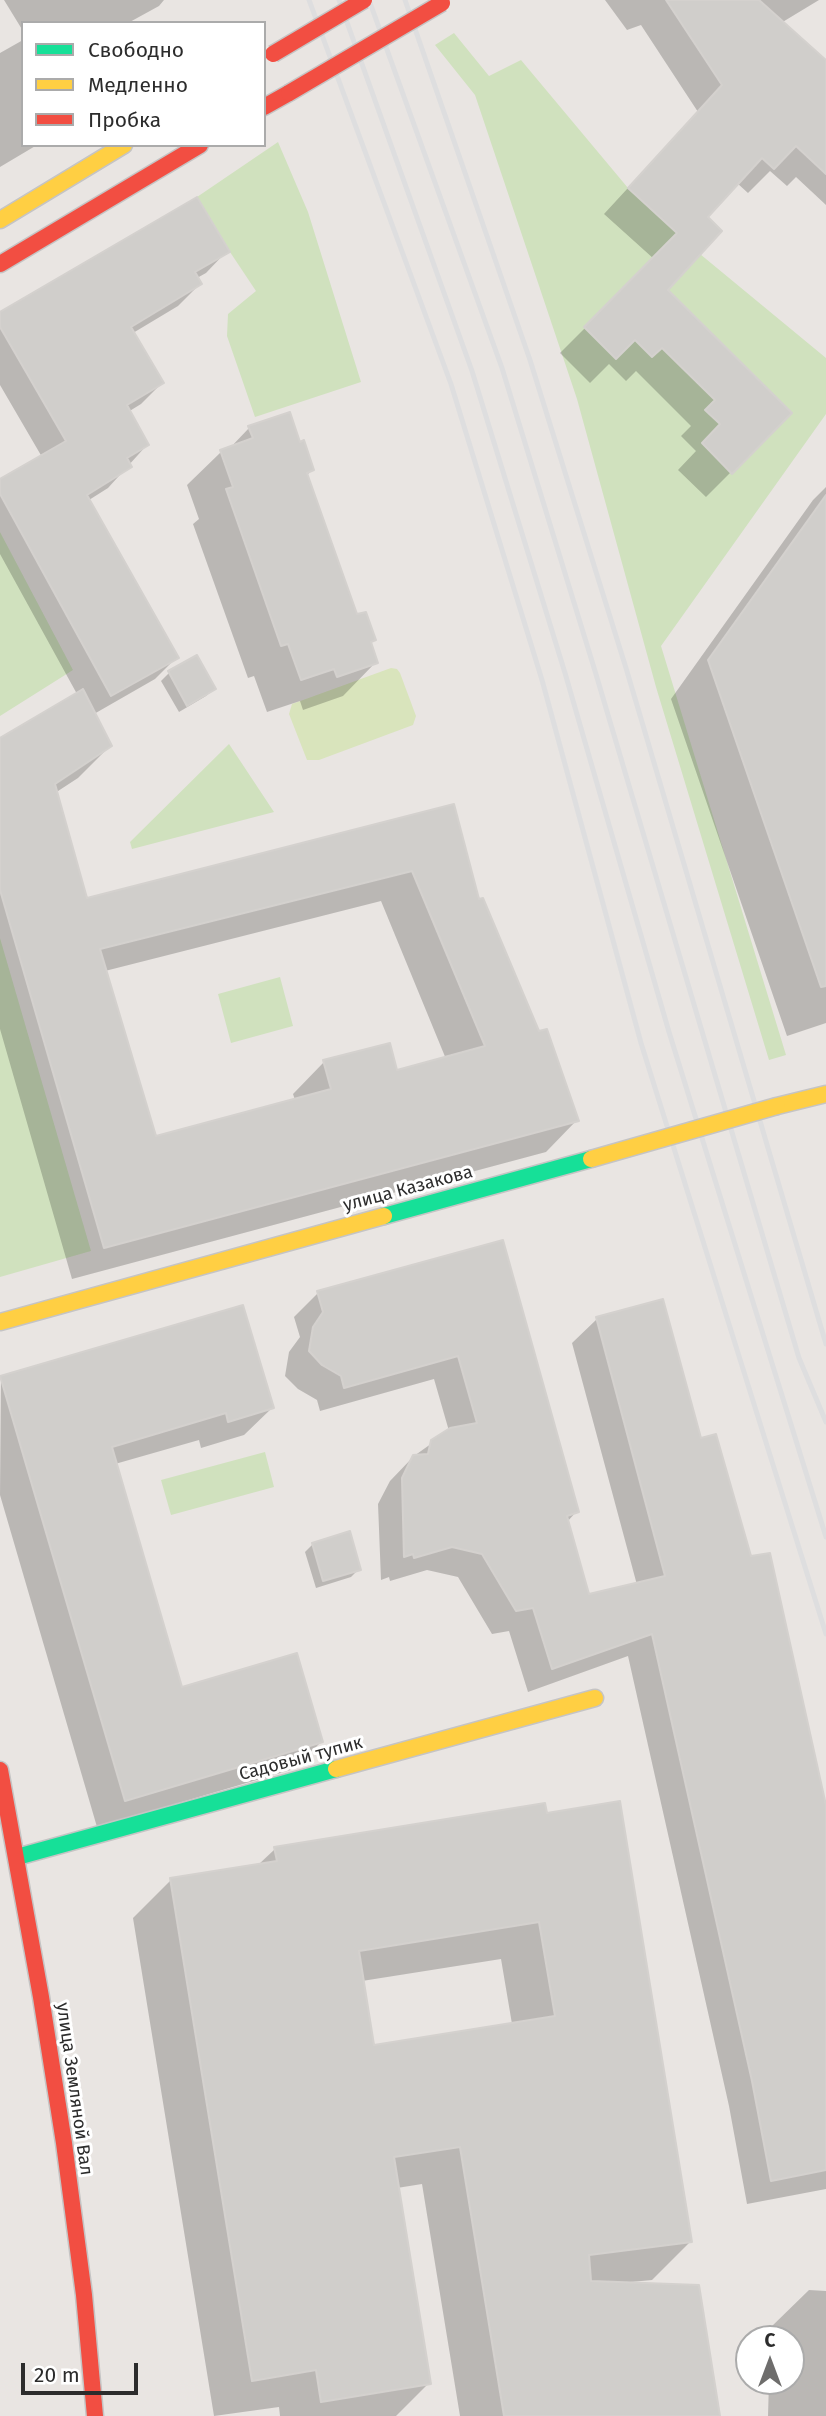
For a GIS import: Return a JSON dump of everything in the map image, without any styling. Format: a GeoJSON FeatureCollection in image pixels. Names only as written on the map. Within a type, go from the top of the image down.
{"type":"FeatureCollection","features":[{"type":"Feature","properties":{"kind":"street"},"geometry":{"type":"LineString","coordinates":[[269,57],[364,0]]}},
{"type":"Feature","properties":{"kind":"street"},"geometry":{"type":"LineString","coordinates":[[266,106],[444,1]]}},
{"type":"Feature","properties":{"kind":"street"},"geometry":{"type":"LineString","coordinates":[[0,220],[121,147]]}},
{"type":"Feature","properties":{"kind":"street"},"geometry":{"type":"LineString","coordinates":[[0,264],[197,147]]}},
{"type":"Feature","properties":{"kind":"street","name":"улица Казакова"},"geometry":{"type":"LineString","coordinates":[[0,1322],[826,1094]]}},
{"type":"Feature","properties":{"kind":"street","name":"Садовый тупик"},"geometry":{"type":"LineString","coordinates":[[17,1857],[595,1698]]}},
{"type":"Feature","properties":{"kind":"street","name":"улица Земляной Вал"},"geometry":{"type":"LineString","coordinates":[[0,1770],[64,2143],[84,2295],[94,2416]]}},
{"type":"Feature","properties":{"kind":"green space"},"geometry":{"type":"Polygon","coordinates":[[[454,33],[489,76],[521,60],[628,188],[700,254],[826,358],[826,414],[661,646],[786,1055],[769,1060],[656,687],[577,399],[475,95],[435,45],[454,33]],[[644,267],[584,327],[616,359],[635,340],[652,357],[662,348],[715,399],[705,410],[720,424],[702,444],[733,473],[792,413],[644,267]]]}},
{"type":"Feature","properties":{"kind":"green space"},"geometry":{"type":"Polygon","coordinates":[[[278,142],[308,212],[361,382],[255,417],[227,336],[228,314],[256,291],[197,197],[278,142]]]}},
{"type":"Feature","properties":{"kind":"green space"},"geometry":{"type":"Polygon","coordinates":[[[0,532],[73,670],[0,716],[0,532]]]}},
{"type":"Feature","properties":{"kind":"green space"},"geometry":{"type":"Polygon","coordinates":[[[391,668],[400,673],[416,716],[413,725],[319,760],[307,760],[289,714],[292,704],[391,668]]]}},
{"type":"Feature","properties":{"kind":"green space"},"geometry":{"type":"Polygon","coordinates":[[[229,744],[274,812],[132,849],[130,842],[229,744]]]}},
{"type":"Feature","properties":{"kind":"green space"},"geometry":{"type":"Polygon","coordinates":[[[0,938],[91,1251],[0,1277],[0,938]]]}},
{"type":"Feature","properties":{"kind":"green space"},"geometry":{"type":"Polygon","coordinates":[[[280,977],[293,1026],[231,1043],[218,994],[280,977]]]}},
{"type":"Feature","properties":{"kind":"green space"},"geometry":{"type":"Polygon","coordinates":[[[265,1452],[274,1487],[171,1515],[161,1480],[265,1452]]]}},
{"type":"Feature","properties":{"kind":"building"},"geometry":{"type":"Polygon","coordinates":[[[666,0],[759,0],[826,60],[826,174],[796,146],[774,169],[762,158],[708,217],[722,231],[668,290],[792,413],[732,474],[702,443],[720,424],[705,410],[715,400],[662,348],[652,357],[635,340],[616,359],[584,327],[677,233],[628,188],[722,85],[666,0]]]}},
{"type":"Feature","properties":{"kind":"building"},"geometry":{"type":"Polygon","coordinates":[[[197,197],[230,252],[195,272],[202,284],[131,327],[164,383],[127,405],[149,445],[127,458],[132,467],[87,495],[179,658],[111,696],[0,494],[0,479],[66,441],[0,327],[0,312],[197,197]]]}},
{"type":"Feature","properties":{"kind":"building"},"geometry":{"type":"Polygon","coordinates":[[[290,412],[300,442],[304,440],[314,470],[307,473],[357,614],[366,612],[376,640],[371,642],[378,663],[337,677],[334,669],[301,680],[288,644],[281,646],[226,489],[233,487],[220,450],[253,438],[248,426],[290,412]]]}},
{"type":"Feature","properties":{"kind":"building"},"geometry":{"type":"Polygon","coordinates":[[[826,495],[826,986],[821,987],[708,660],[826,495]]]}},
{"type":"Feature","properties":{"kind":"building"},"geometry":{"type":"Polygon","coordinates":[[[197,655],[216,689],[187,706],[168,671],[197,655]]]}},
{"type":"Feature","properties":{"kind":"building"},"geometry":{"type":"Polygon","coordinates":[[[83,689],[112,746],[55,784],[87,898],[454,804],[479,899],[483,898],[539,1031],[547,1029],[579,1121],[104,1248],[0,890],[0,738],[83,689]],[[412,871],[100,949],[156,1136],[331,1089],[323,1060],[390,1043],[397,1070],[485,1046],[412,871]]]}},
{"type":"Feature","properties":{"kind":"building"},"geometry":{"type":"Polygon","coordinates":[[[503,1240],[579,1512],[567,1516],[589,1594],[665,1576],[596,1317],[663,1299],[701,1438],[716,1434],[751,1556],[770,1553],[826,1805],[826,2170],[771,2181],[752,2081],[652,1634],[552,1669],[533,1608],[516,1611],[482,1554],[452,1547],[414,1558],[413,1554],[404,1557],[402,1478],[413,1455],[428,1454],[431,1440],[450,1428],[477,1423],[458,1356],[344,1388],[341,1376],[322,1365],[309,1351],[313,1327],[323,1312],[317,1291],[503,1240]]]}},
{"type":"Feature","properties":{"kind":"building"},"geometry":{"type":"Polygon","coordinates":[[[243,1305],[274,1408],[228,1422],[226,1413],[112,1447],[182,1687],[297,1653],[323,1742],[125,1801],[0,1376],[243,1305]]]}},
{"type":"Feature","properties":{"kind":"building"},"geometry":{"type":"Polygon","coordinates":[[[350,1531],[361,1570],[323,1581],[312,1543],[350,1531]]]}},
{"type":"Feature","properties":{"kind":"building"},"geometry":{"type":"Polygon","coordinates":[[[620,1801],[692,2242],[589,2255],[591,2281],[699,2285],[720,2416],[504,2416],[460,2147],[394,2157],[431,2384],[321,2402],[316,2370],[252,2381],[170,1878],[277,1861],[274,1847],[545,1803],[547,1813],[620,1801]],[[539,1922],[359,1951],[374,2045],[555,2016],[539,1922]]]}},
{"type":"Feature","properties":{"kind":"railway"},"geometry":{"type":"LineString","coordinates":[[309,0],[451,384],[542,680],[641,1043],[826,1634]]}},
{"type":"Feature","properties":{"kind":"railway"},"geometry":{"type":"LineString","coordinates":[[339,0],[472,371],[565,673],[669,1032],[826,1537]]}},
{"type":"Feature","properties":{"kind":"railway"},"geometry":{"type":"LineString","coordinates":[[369,0],[502,368],[799,1358],[826,1422]]}},
{"type":"Feature","properties":{"kind":"railway"},"geometry":{"type":"LineString","coordinates":[[405,0],[530,360],[626,668],[826,1344]]}},
{"type":"Feature","properties":{"kind":"traffic: fast"},"geometry":{"type":"LineString","coordinates":[[384,1216],[591,1159]]}},
{"type":"Feature","properties":{"kind":"traffic: fast"},"geometry":{"type":"LineString","coordinates":[[17,1857],[336,1769]]}},
{"type":"Feature","properties":{"kind":"traffic: slow"},"geometry":{"type":"LineString","coordinates":[[0,220],[121,147]]}},
{"type":"Feature","properties":{"kind":"traffic: slow"},"geometry":{"type":"LineString","coordinates":[[777,1106],[826,1094]]}},
{"type":"Feature","properties":{"kind":"traffic: slow"},"geometry":{"type":"LineString","coordinates":[[591,1159],[777,1106]]}},
{"type":"Feature","properties":{"kind":"traffic: slow"},"geometry":{"type":"LineString","coordinates":[[0,1322],[384,1216]]}},
{"type":"Feature","properties":{"kind":"traffic: slow"},"geometry":{"type":"LineString","coordinates":[[336,1769],[595,1698]]}},
{"type":"Feature","properties":{"kind":"traffic: jam"},"geometry":{"type":"LineString","coordinates":[[273,54],[364,0]]}},
{"type":"Feature","properties":{"kind":"traffic: jam"},"geometry":{"type":"LineString","coordinates":[[289,93],[442,3]]}},
{"type":"Feature","properties":{"kind":"traffic: jam"},"geometry":{"type":"LineString","coordinates":[[266,106],[289,93]]}},
{"type":"Feature","properties":{"kind":"traffic: jam"},"geometry":{"type":"LineString","coordinates":[[0,264],[197,147]]}},
{"type":"Feature","properties":{"kind":"traffic: jam"},"geometry":{"type":"LineString","coordinates":[[0,1770],[64,2143],[84,2295],[95,2416]]}}]}
